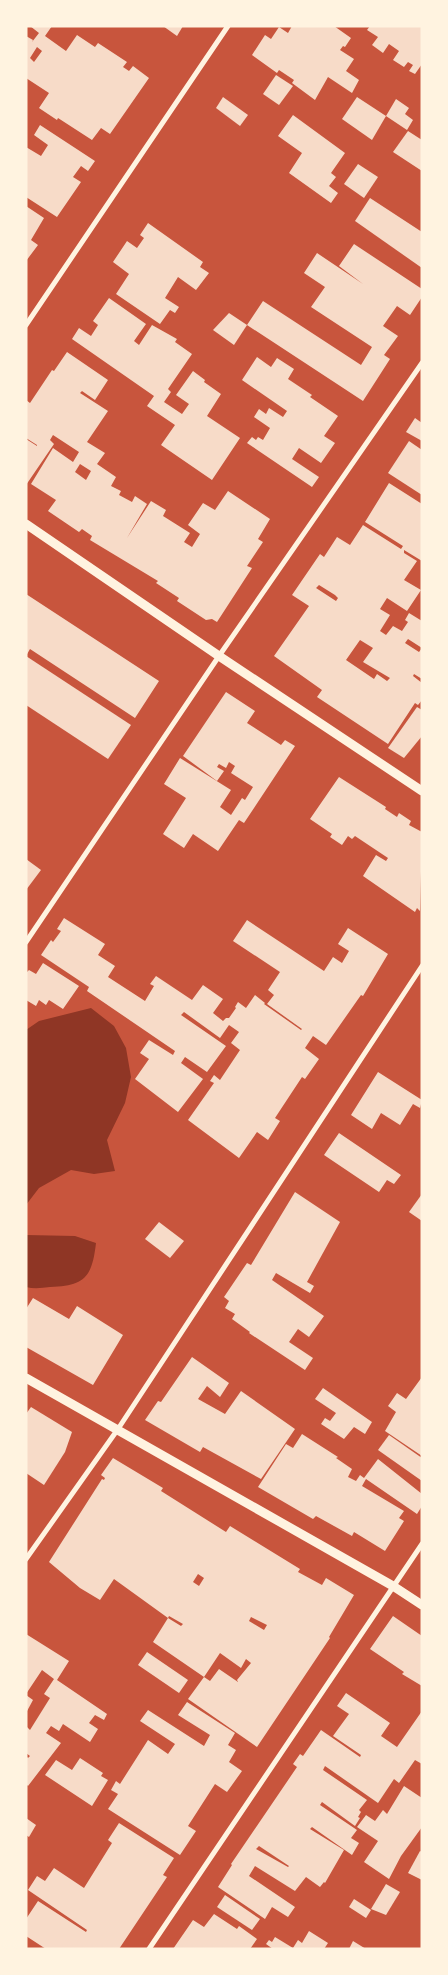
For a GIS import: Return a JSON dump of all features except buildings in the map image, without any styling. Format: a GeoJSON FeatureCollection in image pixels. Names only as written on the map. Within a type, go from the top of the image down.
{"type":"FeatureCollection","features":[{"type":"Feature","properties":{"kind":"street"},"geometry":{"type":"LineString","coordinates":[[26,325],[228,26]]}},
{"type":"Feature","properties":{"kind":"street"},"geometry":{"type":"LineString","coordinates":[[26,942],[219,656],[422,363]]}},
{"type":"Feature","properties":{"kind":"street"},"geometry":{"type":"LineString","coordinates":[[26,524],[219,656],[422,791]]}},
{"type":"Feature","properties":{"kind":"street"},"geometry":{"type":"LineString","coordinates":[[26,1559],[118,1429],[422,966]]}},
{"type":"Feature","properties":{"kind":"street"},"geometry":{"type":"LineString","coordinates":[[26,1378],[394,1586],[422,1605]]}},
{"type":"Feature","properties":{"kind":"street"},"geometry":{"type":"LineString","coordinates":[[149,1949],[422,1544]]}},
{"type":"Feature","properties":{"kind":"shaded area"},"geometry":{"type":"Polygon","coordinates":[[[91,1008],[114,1026],[126,1048],[131,1077],[125,1103],[107,1140],[115,1171],[94,1174],[71,1170],[39,1188],[26,1205],[26,1030],[39,1021],[91,1008]]]}},
{"type":"Feature","properties":{"kind":"shaded area"},"geometry":{"type":"Polygon","coordinates":[[[26,1235],[75,1236],[96,1243],[89,1272],[79,1282],[71,1284],[41,1288],[26,1287],[26,1235]]]}}]}
